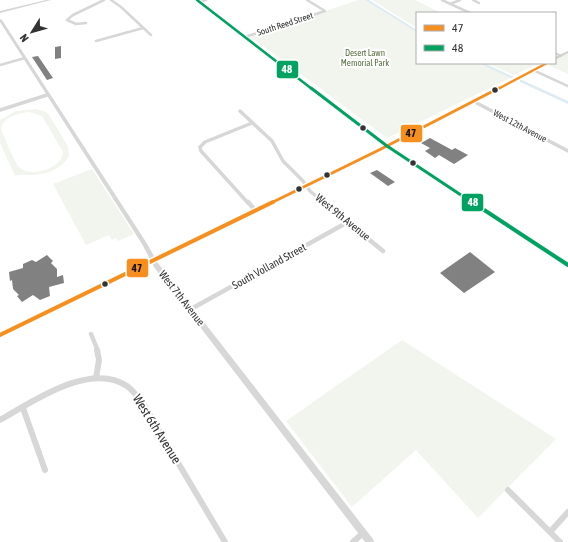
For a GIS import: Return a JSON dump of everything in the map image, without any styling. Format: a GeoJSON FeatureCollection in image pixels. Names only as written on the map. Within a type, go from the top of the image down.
{"type":"FeatureCollection","features":[{"type":"Feature","properties":{"kind":"main road"},"geometry":{"type":"LineString","coordinates":[[198,1],[387,146],[568,265]]}},
{"type":"Feature","properties":{"kind":"main road"},"geometry":{"type":"LineString","coordinates":[[556,58],[568,52]]}},
{"type":"Feature","properties":{"kind":"main road"},"geometry":{"type":"LineString","coordinates":[[0,335],[387,146],[545,64]]}},
{"type":"Feature","properties":{"kind":"street"},"geometry":{"type":"LineString","coordinates":[[0,12],[50,0]]}},
{"type":"Feature","properties":{"kind":"street"},"geometry":{"type":"LineString","coordinates":[[86,23],[77,25],[67,20],[70,16],[91,8],[104,0]]}},
{"type":"Feature","properties":{"kind":"street"},"geometry":{"type":"LineString","coordinates":[[111,0],[121,7],[151,35]]}},
{"type":"Feature","properties":{"kind":"street"},"geometry":{"type":"LineString","coordinates":[[198,1],[206,0]]}},
{"type":"Feature","properties":{"kind":"street","name":"South Reed Street"},"geometry":{"type":"LineString","coordinates":[[245,37],[325,11],[307,0]]}},
{"type":"Feature","properties":{"kind":"street"},"geometry":{"type":"LineString","coordinates":[[442,0],[468,12]]}},
{"type":"Feature","properties":{"kind":"street"},"geometry":{"type":"LineString","coordinates":[[450,4],[460,0]]}},
{"type":"Feature","properties":{"kind":"street"},"geometry":{"type":"LineString","coordinates":[[473,0],[479,3]]}},
{"type":"Feature","properties":{"kind":"street","name":"West 7th Avenue"},"geometry":{"type":"LineString","coordinates":[[0,20],[47,95],[144,243],[153,260],[370,542]]}},
{"type":"Feature","properties":{"kind":"street"},"geometry":{"type":"LineString","coordinates":[[96,41],[143,28]]}},
{"type":"Feature","properties":{"kind":"street"},"geometry":{"type":"LineString","coordinates":[[556,54],[561,56]]}},
{"type":"Feature","properties":{"kind":"street"},"geometry":{"type":"LineString","coordinates":[[0,65],[24,58]]}},
{"type":"Feature","properties":{"kind":"street"},"geometry":{"type":"LineString","coordinates":[[532,70],[568,86]]}},
{"type":"Feature","properties":{"kind":"street"},"geometry":{"type":"LineString","coordinates":[[0,110],[47,95]]}},
{"type":"Feature","properties":{"kind":"street","name":"West 12th Avenue"},"geometry":{"type":"LineString","coordinates":[[473,101],[568,151]]}},
{"type":"Feature","properties":{"kind":"street","name":"West 9th Avenue"},"geometry":{"type":"LineString","coordinates":[[240,112],[272,141],[283,161],[310,191],[383,251]]}},
{"type":"Feature","properties":{"kind":"street"},"geometry":{"type":"LineString","coordinates":[[252,123],[205,142],[200,146],[201,151],[255,210]]}},
{"type":"Feature","properties":{"kind":"street","name":"South Volland Street"},"geometry":{"type":"LineString","coordinates":[[191,309],[348,222]]}},
{"type":"Feature","properties":{"kind":"street"},"geometry":{"type":"LineString","coordinates":[[0,420],[67,383],[96,378],[99,353],[91,334]]}},
{"type":"Feature","properties":{"kind":"street","name":"West 6th Avenue"},"geometry":{"type":"LineString","coordinates":[[96,378],[112,379],[132,389],[137,395],[225,542]]}},
{"type":"Feature","properties":{"kind":"street"},"geometry":{"type":"LineString","coordinates":[[23,408],[45,470]]}},
{"type":"Feature","properties":{"kind":"street"},"geometry":{"type":"LineString","coordinates":[[508,490],[560,542]]}},
{"type":"Feature","properties":{"kind":"street"},"geometry":{"type":"LineString","coordinates":[[550,532],[568,512]]}},
{"type":"Feature","properties":{"kind":"street"},"geometry":{"type":"LineString","coordinates":[[354,542],[363,533]]}},
{"type":"Feature","properties":{"kind":"green space","name":"Desert Lawn Memorial Park"},"geometry":{"type":"Polygon","coordinates":[[[358,0],[367,0],[416,30],[416,64],[484,64],[512,77],[387,138],[251,37],[358,0]]]}},
{"type":"Feature","properties":{"kind":"green space"},"geometry":{"type":"Polygon","coordinates":[[[372,0],[415,0],[439,12],[416,12],[416,27],[372,0]]]}},
{"type":"Feature","properties":{"kind":"green space"},"geometry":{"type":"Polygon","coordinates":[[[568,52],[568,74],[546,64],[556,64],[556,58],[568,52]]]}},
{"type":"Feature","properties":{"kind":"green space"},"geometry":{"type":"Polygon","coordinates":[[[488,64],[538,64],[514,75],[488,64]]]}},
{"type":"Feature","properties":{"kind":"green space"},"geometry":{"type":"Polygon","coordinates":[[[36,109],[46,112],[49,115],[68,147],[69,156],[58,168],[42,174],[15,176],[0,143],[0,120],[16,111],[36,109]],[[30,112],[17,114],[8,118],[2,125],[1,129],[15,161],[20,168],[25,171],[39,172],[46,170],[53,167],[62,158],[63,152],[42,116],[30,112]]]}},
{"type":"Feature","properties":{"kind":"green space"},"geometry":{"type":"Polygon","coordinates":[[[92,169],[134,234],[118,241],[116,238],[112,240],[109,235],[86,245],[53,184],[92,169]]]}},
{"type":"Feature","properties":{"kind":"green space"},"geometry":{"type":"Polygon","coordinates":[[[402,340],[556,439],[478,518],[416,450],[352,507],[286,421],[402,340]]]}},
{"type":"Feature","properties":{"kind":"building"},"geometry":{"type":"Polygon","coordinates":[[[61,46],[61,58],[55,59],[55,47],[61,46]]]}},
{"type":"Feature","properties":{"kind":"building"},"geometry":{"type":"Polygon","coordinates":[[[38,56],[53,78],[47,80],[32,57],[38,56]]]}},
{"type":"Feature","properties":{"kind":"building"},"geometry":{"type":"Polygon","coordinates":[[[430,138],[452,150],[455,148],[468,155],[454,164],[439,155],[435,158],[425,151],[430,148],[421,143],[430,138]]]}},
{"type":"Feature","properties":{"kind":"building"},"geometry":{"type":"Polygon","coordinates":[[[377,170],[395,182],[388,186],[370,173],[377,170]]]}},
{"type":"Feature","properties":{"kind":"building"},"geometry":{"type":"Polygon","coordinates":[[[470,252],[495,272],[464,293],[440,273],[470,252]]]}},
{"type":"Feature","properties":{"kind":"building"},"geometry":{"type":"Polygon","coordinates":[[[47,255],[53,261],[51,263],[57,269],[57,277],[63,275],[64,283],[49,287],[50,296],[40,300],[33,295],[22,302],[17,296],[19,295],[13,289],[9,272],[23,268],[23,264],[32,260],[36,262],[47,255]]]}},
{"type":"Feature","properties":{"kind":"waterway"},"geometry":{"type":"LineString","coordinates":[[367,0],[416,30]]}},
{"type":"Feature","properties":{"kind":"waterway"},"geometry":{"type":"LineString","coordinates":[[483,64],[512,77]]}},
{"type":"Feature","properties":{"kind":"waterway"},"geometry":{"type":"LineString","coordinates":[[521,81],[568,103]]}},
{"type":"Feature","properties":{"kind":"transit line","name":"48"},"geometry":{"type":"LineString","coordinates":[[197,0],[387,146],[568,265]]}},
{"type":"Feature","properties":{"kind":"transit line","name":"47"},"geometry":{"type":"LineString","coordinates":[[0,335],[381,149],[545,64]]}}]}
